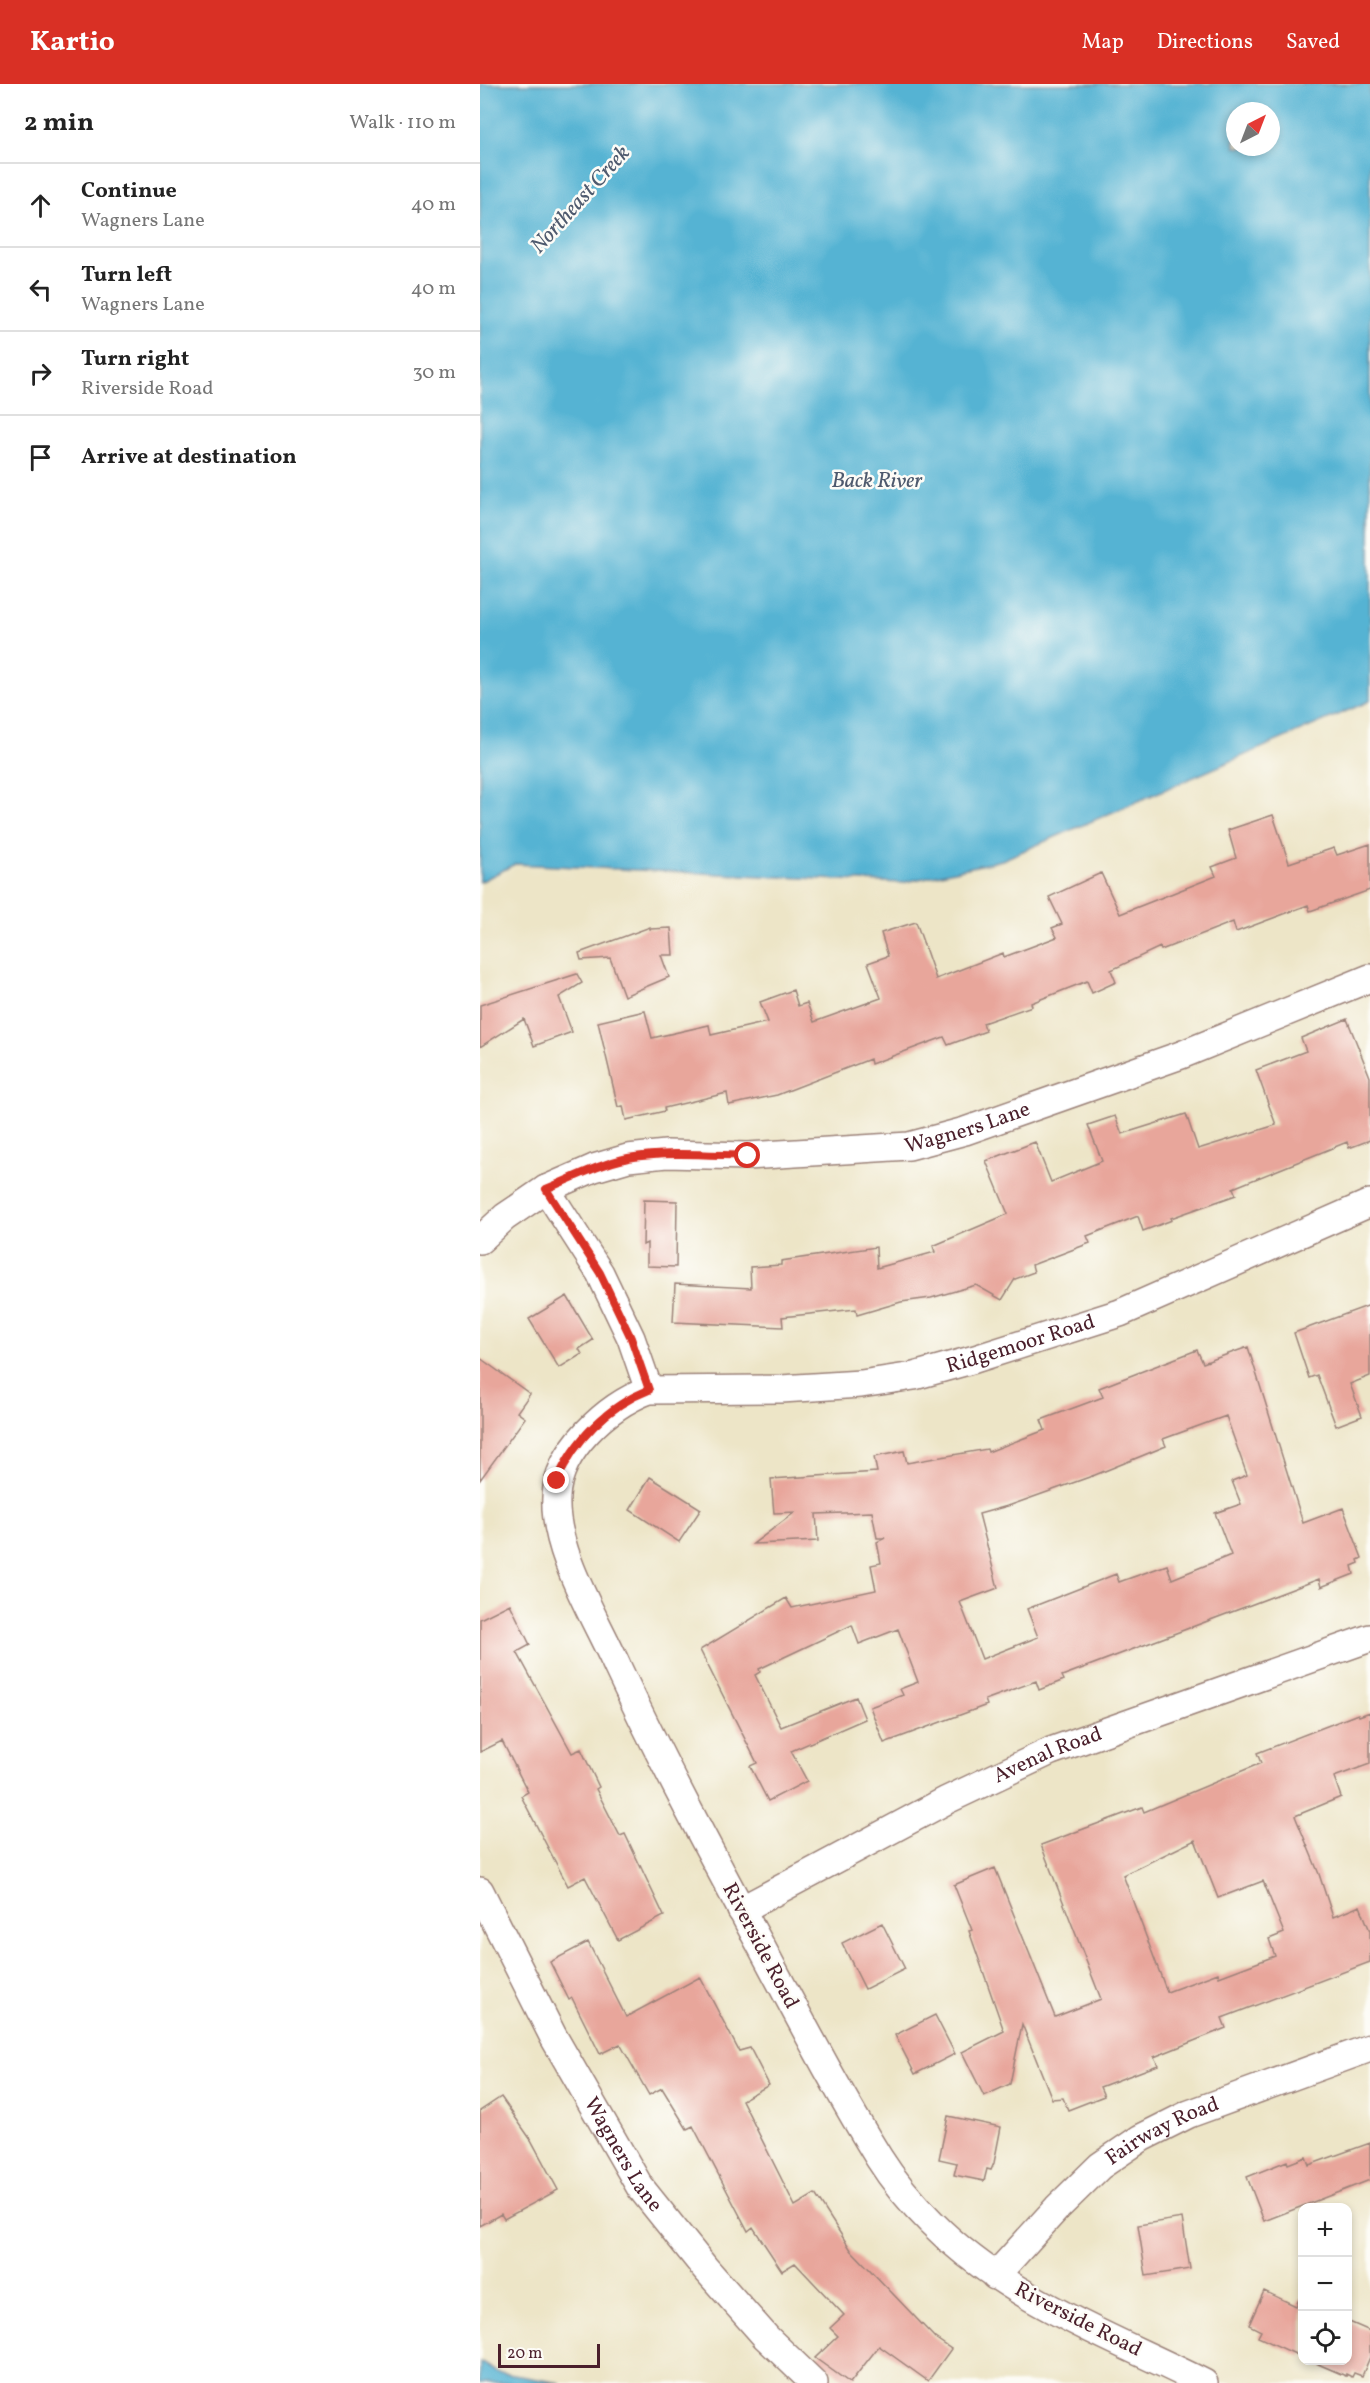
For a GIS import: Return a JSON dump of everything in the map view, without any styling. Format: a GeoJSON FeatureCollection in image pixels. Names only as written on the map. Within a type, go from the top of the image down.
{"type":"FeatureCollection","features":[{"type":"Feature","properties":{"kind":"street","name":"Wagners Lane"},"geometry":{"type":"LineString","coordinates":[[480,1240],[505,1217],[546,1189],[594,1168],[628,1158],[666,1154],[769,1155],[909,1146],[965,1131],[1181,1055],[1370,978]]}},
{"type":"Feature","properties":{"kind":"street"},"geometry":{"type":"LineString","coordinates":[[546,1189],[600,1273],[631,1338],[649,1390]]}},
{"type":"Feature","properties":{"kind":"street","name":"Ridgemoor Road"},"geometry":{"type":"LineString","coordinates":[[649,1390],[781,1389],[861,1384],[914,1376],[1120,1313],[1370,1203]]}},
{"type":"Feature","properties":{"kind":"street","name":"Riverside Road"},"geometry":{"type":"LineString","coordinates":[[649,1390],[632,1396],[614,1409],[578,1444],[563,1465],[557,1481],[557,1519],[566,1556],[650,1736],[807,2032],[879,2158],[898,2185],[964,2253],[995,2276],[1048,2308],[1204,2383]]}},
{"type":"Feature","properties":{"kind":"street","name":"Avenal Road"},"geometry":{"type":"LineString","coordinates":[[741,1910],[948,1800],[1051,1750],[1370,1638]]}},
{"type":"Feature","properties":{"kind":"street","name":"Wagners Lane"},"geometry":{"type":"LineString","coordinates":[[480,1891],[553,2036],[640,2187],[705,2268],[766,2337],[814,2383]]}},
{"type":"Feature","properties":{"kind":"street","name":"Fairway Road"},"geometry":{"type":"LineString","coordinates":[[995,2276],[1057,2208],[1100,2166],[1141,2138],[1189,2114],[1370,2048]]}},
{"type":"Feature","properties":{"kind":"water","name":"Back River"},"geometry":{"type":"Polygon","coordinates":[[[480,84],[1370,84],[1370,701],[1002,860],[902,883],[515,864],[480,882],[480,84]]]}},
{"type":"Feature","properties":{"kind":"water"},"geometry":{"type":"Polygon","coordinates":[[[480,2362],[496,2372],[561,2383],[480,2383],[480,2362]]]}},
{"type":"Feature","properties":{"kind":"building"},"geometry":{"type":"Polygon","coordinates":[[[1273,815],[1289,863],[1334,848],[1337,855],[1370,844],[1370,890],[1310,911],[1308,905],[1236,932],[1233,922],[1161,950],[1160,947],[1111,970],[1116,982],[1092,993],[1087,981],[1031,1003],[1032,1006],[983,1023],[986,1031],[948,1045],[944,1037],[871,1064],[870,1059],[777,1095],[729,1105],[727,1093],[626,1120],[623,1106],[618,1107],[598,1022],[645,1011],[652,1038],[709,1025],[711,1035],[768,1022],[760,1002],[793,990],[798,1006],[807,1003],[814,1022],[881,998],[868,963],[888,956],[881,933],[916,922],[936,979],[1003,953],[1004,957],[1057,937],[1052,928],[1062,924],[1049,897],[1101,873],[1120,914],[1216,876],[1212,867],[1236,858],[1228,830],[1273,815]]]}},
{"type":"Feature","properties":{"kind":"building"},"geometry":{"type":"Polygon","coordinates":[[[650,927],[650,929],[671,928],[673,955],[661,955],[669,977],[624,996],[610,958],[581,960],[579,953],[650,927]]]}},
{"type":"Feature","properties":{"kind":"building"},"geometry":{"type":"Polygon","coordinates":[[[577,974],[582,983],[559,997],[572,1032],[534,1046],[524,1019],[480,1047],[480,1005],[577,974]]]}},
{"type":"Feature","properties":{"kind":"building"},"geometry":{"type":"Polygon","coordinates":[[[1347,1019],[1370,1077],[1370,1140],[1349,1148],[1347,1142],[1233,1188],[1236,1195],[1171,1218],[1172,1220],[1143,1231],[1138,1216],[1087,1236],[1090,1243],[1032,1265],[1034,1272],[1015,1279],[1002,1300],[976,1285],[931,1298],[901,1302],[857,1315],[856,1309],[782,1317],[783,1327],[673,1322],[675,1284],[751,1288],[750,1267],[781,1265],[781,1261],[876,1247],[877,1268],[935,1252],[933,1246],[1008,1214],[986,1161],[1035,1142],[1051,1182],[1102,1161],[1088,1125],[1115,1116],[1122,1134],[1186,1114],[1198,1149],[1276,1125],[1256,1070],[1306,1051],[1301,1038],[1347,1019]]]}},
{"type":"Feature","properties":{"kind":"building"},"geometry":{"type":"Polygon","coordinates":[[[644,1200],[677,1201],[676,1267],[647,1266],[647,1243],[643,1245],[644,1200]]]}},
{"type":"Feature","properties":{"kind":"building"},"geometry":{"type":"Polygon","coordinates":[[[567,1296],[593,1340],[579,1349],[582,1354],[559,1368],[529,1319],[567,1296]]]}},
{"type":"Feature","properties":{"kind":"building"},"geometry":{"type":"Polygon","coordinates":[[[1370,1305],[1370,1376],[1350,1384],[1362,1416],[1336,1426],[1317,1375],[1309,1378],[1294,1333],[1370,1305]]]}},
{"type":"Feature","properties":{"kind":"building"},"geometry":{"type":"Polygon","coordinates":[[[1248,1347],[1303,1523],[1343,1508],[1362,1558],[1358,1560],[1359,1563],[1352,1566],[1354,1574],[1321,1587],[1319,1579],[1062,1676],[1064,1680],[1039,1690],[1036,1681],[985,1700],[987,1705],[884,1743],[870,1707],[903,1695],[900,1689],[918,1682],[898,1629],[859,1644],[852,1625],[759,1669],[760,1672],[755,1675],[781,1727],[856,1697],[865,1719],[791,1751],[807,1781],[768,1801],[750,1766],[757,1763],[700,1650],[786,1598],[792,1608],[876,1590],[871,1565],[881,1563],[877,1542],[885,1538],[877,1538],[872,1512],[816,1514],[818,1541],[753,1544],[795,1512],[774,1513],[771,1479],[877,1472],[874,1457],[904,1451],[907,1463],[987,1449],[988,1452],[1045,1430],[1041,1420],[1103,1397],[1099,1388],[1197,1350],[1203,1363],[1248,1347]],[[1226,1416],[1163,1439],[1166,1446],[1095,1475],[979,1514],[998,1588],[960,1602],[982,1659],[1038,1637],[1027,1609],[1116,1574],[1119,1582],[1167,1565],[1172,1579],[1231,1555],[1215,1513],[1241,1504],[1232,1481],[1247,1475],[1226,1416]]]}},
{"type":"Feature","properties":{"kind":"building"},"geometry":{"type":"Polygon","coordinates":[[[480,1358],[530,1394],[517,1412],[525,1418],[480,1480],[480,1358]]]}},
{"type":"Feature","properties":{"kind":"building"},"geometry":{"type":"Polygon","coordinates":[[[650,1477],[701,1509],[679,1542],[630,1510],[650,1477]]]}},
{"type":"Feature","properties":{"kind":"building"},"geometry":{"type":"Polygon","coordinates":[[[510,1604],[530,1645],[517,1652],[572,1753],[581,1749],[599,1787],[596,1789],[620,1836],[625,1834],[664,1916],[618,1940],[585,1877],[568,1886],[521,1796],[528,1792],[502,1741],[480,1752],[480,1619],[510,1604]]]}},
{"type":"Feature","properties":{"kind":"building"},"geometry":{"type":"Polygon","coordinates":[[[1370,1712],[1370,1764],[1334,1777],[1341,1797],[1295,1816],[1319,1874],[1333,1917],[1360,1906],[1370,1931],[1370,1962],[1222,2018],[1226,2028],[1154,2057],[1158,2065],[1100,2087],[1104,2096],[1068,2110],[1063,2098],[1052,2099],[1022,2024],[1010,2084],[984,2096],[962,2052],[1004,2031],[969,1931],[972,1930],[954,1885],[995,1868],[1055,2017],[1101,1999],[1041,1845],[1142,1807],[1144,1812],[1261,1763],[1257,1753],[1358,1714],[1359,1716],[1370,1712]],[[1195,1840],[1123,1875],[1167,1992],[1218,1973],[1219,1977],[1275,1956],[1269,1939],[1284,1933],[1263,1881],[1218,1898],[1195,1840]]]}},
{"type":"Feature","properties":{"kind":"building"},"geometry":{"type":"Polygon","coordinates":[[[882,1923],[905,1969],[865,1989],[842,1943],[882,1923]]]}},
{"type":"Feature","properties":{"kind":"building"},"geometry":{"type":"Polygon","coordinates":[[[588,1942],[626,2017],[700,1977],[739,2051],[750,2048],[769,2085],[742,2100],[795,2206],[815,2194],[851,2250],[935,2338],[951,2349],[928,2381],[879,2346],[850,2383],[815,2358],[838,2336],[830,2328],[844,2315],[795,2263],[782,2271],[753,2227],[748,2231],[693,2126],[687,2129],[662,2088],[649,2095],[620,2044],[600,2054],[572,1998],[569,2000],[550,1962],[588,1942]]]}},
{"type":"Feature","properties":{"kind":"building"},"geometry":{"type":"Polygon","coordinates":[[[935,2015],[955,2054],[915,2074],[895,2035],[935,2015]]]}},
{"type":"Feature","properties":{"kind":"building"},"geometry":{"type":"Polygon","coordinates":[[[501,2097],[531,2140],[558,2190],[504,2219],[501,2214],[480,2226],[480,2111],[501,2097]]]}},
{"type":"Feature","properties":{"kind":"building"},"geometry":{"type":"Polygon","coordinates":[[[948,2116],[1001,2127],[994,2163],[991,2170],[987,2169],[984,2181],[954,2175],[957,2163],[939,2159],[948,2116]]]}},
{"type":"Feature","properties":{"kind":"building"},"geometry":{"type":"Polygon","coordinates":[[[1370,2143],[1370,2180],[1311,2203],[1298,2203],[1298,2208],[1264,2221],[1247,2177],[1287,2161],[1288,2164],[1306,2157],[1309,2165],[1370,2143]]]}},
{"type":"Feature","properties":{"kind":"building"},"geometry":{"type":"Polygon","coordinates":[[[1182,2218],[1190,2269],[1146,2276],[1138,2225],[1182,2218]]]}},
{"type":"Feature","properties":{"kind":"building"},"geometry":{"type":"Polygon","coordinates":[[[1264,2291],[1296,2306],[1298,2301],[1298,2355],[1258,2337],[1261,2331],[1249,2325],[1264,2291]]]}},
{"type":"Feature","properties":{"kind":"building"},"geometry":{"type":"Polygon","coordinates":[[[1352,2323],[1370,2331],[1370,2357],[1362,2376],[1354,2373],[1352,2377],[1346,2374],[1346,2376],[1320,2365],[1352,2365],[1352,2323]]]}},
{"type":"Feature","properties":{"kind":"route"},"geometry":{"type":"LineString","coordinates":[[557,1481],[563,1465],[598,1422],[632,1396],[649,1390],[631,1338],[600,1273],[546,1189],[594,1168],[628,1158],[666,1154],[748,1156]]}},
{"type":"Feature","properties":{"kind":"water label","name":"Northeast Creek"},"geometry":{"type":"Point","coordinates":[581,200]}}]}
